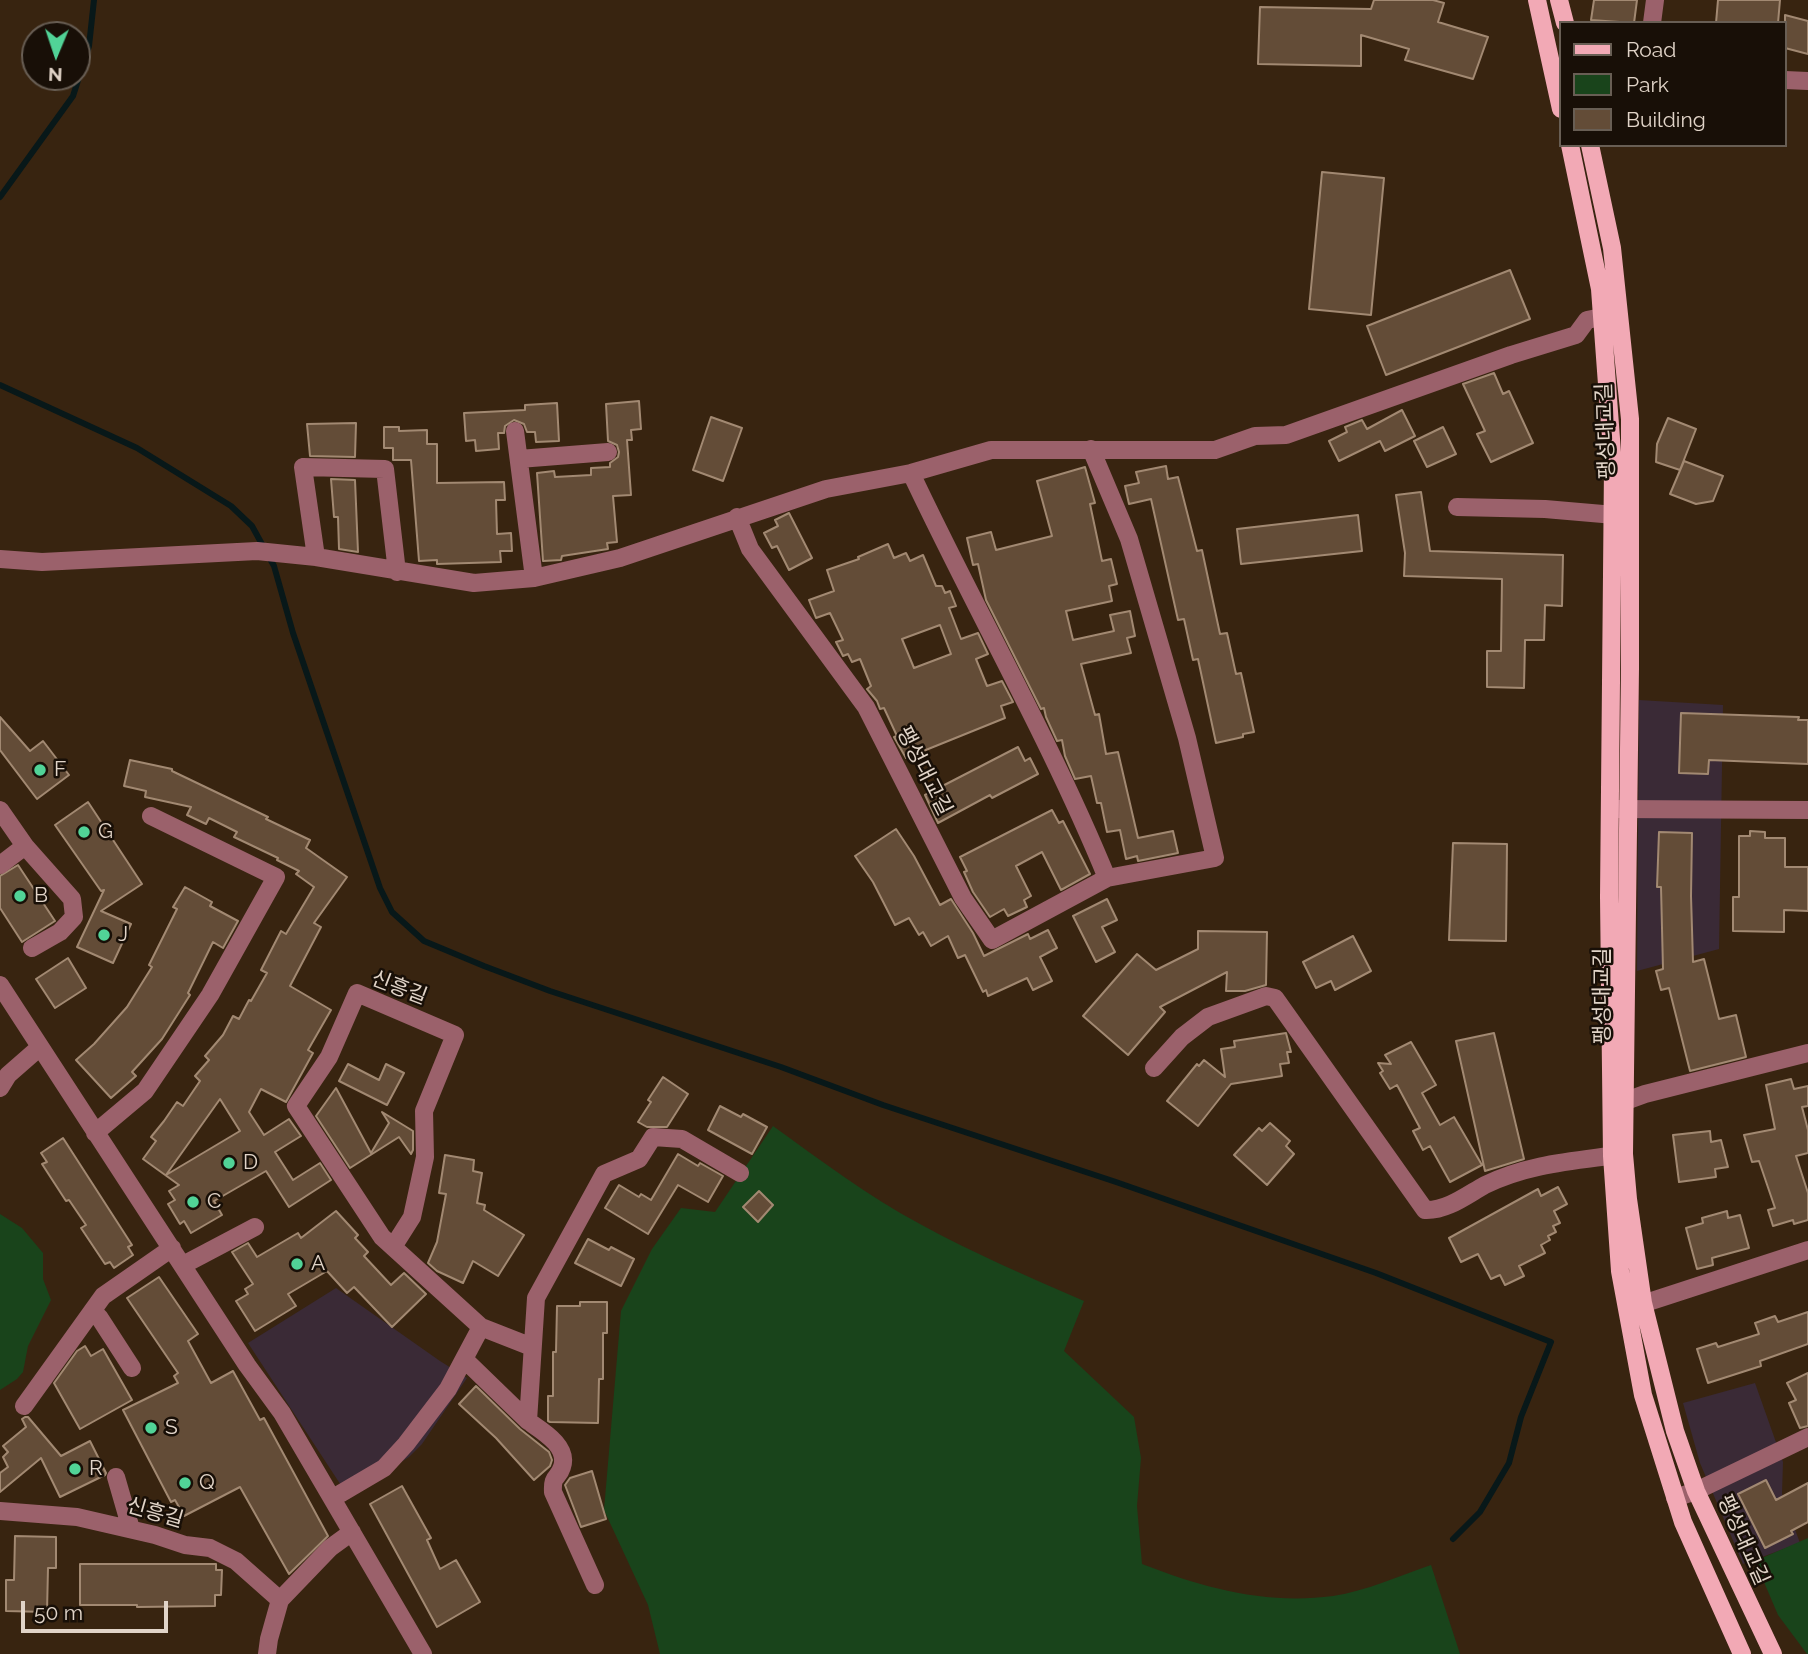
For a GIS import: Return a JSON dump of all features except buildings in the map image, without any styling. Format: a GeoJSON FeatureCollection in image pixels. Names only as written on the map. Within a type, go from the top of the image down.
{"type":"FeatureCollection","features":[{"type":"Feature","properties":{"kind":"main road"},"geometry":{"type":"LineString","coordinates":[[1537,0],[1557,69],[1560,99]]}},
{"type":"Feature","properties":{"kind":"main road"},"geometry":{"type":"LineString","coordinates":[[1559,0],[1564,21]]}},
{"type":"Feature","properties":{"kind":"main road"},"geometry":{"type":"LineString","coordinates":[[1570,147],[1600,289],[1611,315]]}},
{"type":"Feature","properties":{"kind":"main road","name":"팽성대교길"},"geometry":{"type":"LineString","coordinates":[[1590,147],[1612,248],[1611,315],[1630,419],[1622,515],[1618,1155],[1628,1199],[1635,1306],[1696,1491],[1768,1646]]}},
{"type":"Feature","properties":{"kind":"main road"},"geometry":{"type":"LineString","coordinates":[[1635,1306],[1643,1395],[1683,1522],[1737,1653],[1768,1646]]}},
{"type":"Feature","properties":{"kind":"street"},"geometry":{"type":"LineString","coordinates":[[1652,21],[1655,0]]}},
{"type":"Feature","properties":{"kind":"street"},"geometry":{"type":"LineString","coordinates":[[1787,80],[1808,80]]}},
{"type":"Feature","properties":{"kind":"street"},"geometry":{"type":"LineString","coordinates":[[0,559],[42,562],[264,551],[474,583],[534,578],[620,558],[826,489],[911,472],[991,450],[1215,450],[1255,436],[1286,435],[1511,355],[1576,335],[1587,320],[1611,315]]}},
{"type":"Feature","properties":{"kind":"street"},"geometry":{"type":"LineString","coordinates":[[515,431],[534,578]]}},
{"type":"Feature","properties":{"kind":"street","name":"팽성대교길"},"geometry":{"type":"LineString","coordinates":[[737,517],[750,549],[866,707],[963,898],[992,940],[1107,878],[1215,858],[1187,738],[1133,552],[1091,449]]}},
{"type":"Feature","properties":{"kind":"street"},"geometry":{"type":"LineString","coordinates":[[519,459],[608,452]]}},
{"type":"Feature","properties":{"kind":"street"},"geometry":{"type":"LineString","coordinates":[[316,557],[303,467],[385,469],[397,572]]}},
{"type":"Feature","properties":{"kind":"street"},"geometry":{"type":"LineString","coordinates":[[911,472],[957,570],[1076,803],[1107,878]]}},
{"type":"Feature","properties":{"kind":"street"},"geometry":{"type":"LineString","coordinates":[[1457,507],[1545,509],[1603,516],[1622,515]]}},
{"type":"Feature","properties":{"kind":"street"},"geometry":{"type":"LineString","coordinates":[[1619,809],[1808,810]]}},
{"type":"Feature","properties":{"kind":"street"},"geometry":{"type":"LineString","coordinates":[[0,810],[25,846],[72,899],[74,917],[60,932],[32,948]]}},
{"type":"Feature","properties":{"kind":"street"},"geometry":{"type":"LineString","coordinates":[[95,1133],[145,1091],[210,995],[276,877],[151,816]]}},
{"type":"Feature","properties":{"kind":"street"},"geometry":{"type":"LineString","coordinates":[[0,864],[25,846]]}},
{"type":"Feature","properties":{"kind":"street"},"geometry":{"type":"LineString","coordinates":[[0,985],[247,1365],[282,1413],[423,1654]]}},
{"type":"Feature","properties":{"kind":"street","name":"신흥길"},"geometry":{"type":"LineString","coordinates":[[393,1247],[411,1217],[425,1157],[424,1111],[455,1035],[357,993],[328,1057],[296,1107],[382,1237],[393,1247],[481,1326],[532,1347]]}},
{"type":"Feature","properties":{"kind":"street"},"geometry":{"type":"LineString","coordinates":[[1154,1068],[1182,1037],[1208,1017],[1266,996],[1275,998],[1425,1210],[1443,1208],[1509,1173],[1618,1155]]}},
{"type":"Feature","properties":{"kind":"street"},"geometry":{"type":"LineString","coordinates":[[0,1088],[8,1075],[40,1046]]}},
{"type":"Feature","properties":{"kind":"street"},"geometry":{"type":"LineString","coordinates":[[1618,1104],[1645,1094],[1808,1053]]}},
{"type":"Feature","properties":{"kind":"street"},"geometry":{"type":"LineString","coordinates":[[528,1421],[536,1298],[604,1174],[639,1159],[653,1138],[682,1139],[740,1173]]}},
{"type":"Feature","properties":{"kind":"street"},"geometry":{"type":"LineString","coordinates":[[183,1265],[255,1227]]}},
{"type":"Feature","properties":{"kind":"street"},"geometry":{"type":"LineString","coordinates":[[24,1406],[108,1291],[172,1248]]}},
{"type":"Feature","properties":{"kind":"street"},"geometry":{"type":"LineString","coordinates":[[1635,1306],[1808,1250]]}},
{"type":"Feature","properties":{"kind":"street"},"geometry":{"type":"LineString","coordinates":[[92,1311],[99,1317],[132,1368]]}},
{"type":"Feature","properties":{"kind":"street"},"geometry":{"type":"LineString","coordinates":[[334,1498],[384,1468],[406,1444],[448,1389],[481,1326]]}},
{"type":"Feature","properties":{"kind":"street"},"geometry":{"type":"LineString","coordinates":[[464,1359],[528,1421],[554,1440],[562,1453],[563,1466],[553,1481],[553,1492],[595,1585]]}},
{"type":"Feature","properties":{"kind":"street"},"geometry":{"type":"LineString","coordinates":[[1675,1498],[1696,1491],[1808,1437]]}},
{"type":"Feature","properties":{"kind":"street"},"geometry":{"type":"LineString","coordinates":[[116,1477],[131,1529]]}},
{"type":"Feature","properties":{"kind":"street","name":"신흥길"},"geometry":{"type":"LineString","coordinates":[[0,1511],[77,1517],[185,1545],[210,1548],[236,1561],[280,1600]]}},
{"type":"Feature","properties":{"kind":"street"},"geometry":{"type":"LineString","coordinates":[[267,1654],[280,1600],[330,1548],[352,1532]]}},
{"type":"Feature","properties":{"kind":"shaded area"},"geometry":{"type":"Polygon","coordinates":[[[1639,700],[1723,705],[1719,949],[1637,971],[1639,700]]]}},
{"type":"Feature","properties":{"kind":"shaded area"},"geometry":{"type":"Polygon","coordinates":[[[336,1288],[467,1378],[422,1444],[409,1457],[348,1496],[248,1343],[336,1288]]]}},
{"type":"Feature","properties":{"kind":"shaded area"},"geometry":{"type":"Polygon","coordinates":[[[1755,1383],[1783,1462],[1782,1494],[1800,1543],[1743,1564],[1700,1463],[1683,1403],[1755,1383]]]}},
{"type":"Feature","properties":{"kind":"green space"},"geometry":{"type":"Polygon","coordinates":[[[773,1126],[882,1202],[940,1235],[1084,1301],[1064,1351],[1134,1417],[1141,1458],[1137,1506],[1142,1564],[1212,1587],[1284,1598],[1345,1594],[1431,1565],[1460,1654],[660,1654],[648,1605],[604,1510],[621,1311],[652,1249],[681,1208],[715,1212],[773,1126]]]}},
{"type":"Feature","properties":{"kind":"green space"},"geometry":{"type":"Polygon","coordinates":[[[0,1214],[22,1228],[43,1253],[43,1279],[51,1300],[28,1346],[23,1372],[0,1390],[0,1214]]]}},
{"type":"Feature","properties":{"kind":"green space"},"geometry":{"type":"Polygon","coordinates":[[[1808,1538],[1807,1654],[1778,1615],[1755,1561],[1808,1538]]]}},
{"type":"Feature","properties":{"kind":"waterway"},"geometry":{"type":"LineString","coordinates":[[0,197],[73,96],[89,46],[94,0]]}},
{"type":"Feature","properties":{"kind":"waterway"},"geometry":{"type":"LineString","coordinates":[[0,385],[137,448],[231,506],[252,526],[274,566],[293,633],[380,888],[392,912],[424,941],[550,991],[781,1067],[883,1105],[1116,1182],[1376,1273],[1551,1342],[1521,1417],[1509,1463],[1480,1512],[1453,1539]]}},
{"type":"Feature","properties":{"kind":"place","name":"F"},"geometry":{"type":"Point","coordinates":[40,770]}},
{"type":"Feature","properties":{"kind":"place","name":"G"},"geometry":{"type":"Point","coordinates":[84,832]}},
{"type":"Feature","properties":{"kind":"place","name":"B"},"geometry":{"type":"Point","coordinates":[20,896]}},
{"type":"Feature","properties":{"kind":"place","name":"J"},"geometry":{"type":"Point","coordinates":[104,935]}},
{"type":"Feature","properties":{"kind":"place","name":"D"},"geometry":{"type":"Point","coordinates":[229,1163]}},
{"type":"Feature","properties":{"kind":"place","name":"C"},"geometry":{"type":"Point","coordinates":[193,1202]}},
{"type":"Feature","properties":{"kind":"place","name":"A"},"geometry":{"type":"Point","coordinates":[297,1264]}},
{"type":"Feature","properties":{"kind":"place","name":"S"},"geometry":{"type":"Point","coordinates":[151,1428]}},
{"type":"Feature","properties":{"kind":"place","name":"R"},"geometry":{"type":"Point","coordinates":[75,1469]}},
{"type":"Feature","properties":{"kind":"place","name":"Q"},"geometry":{"type":"Point","coordinates":[185,1483]}}]}
